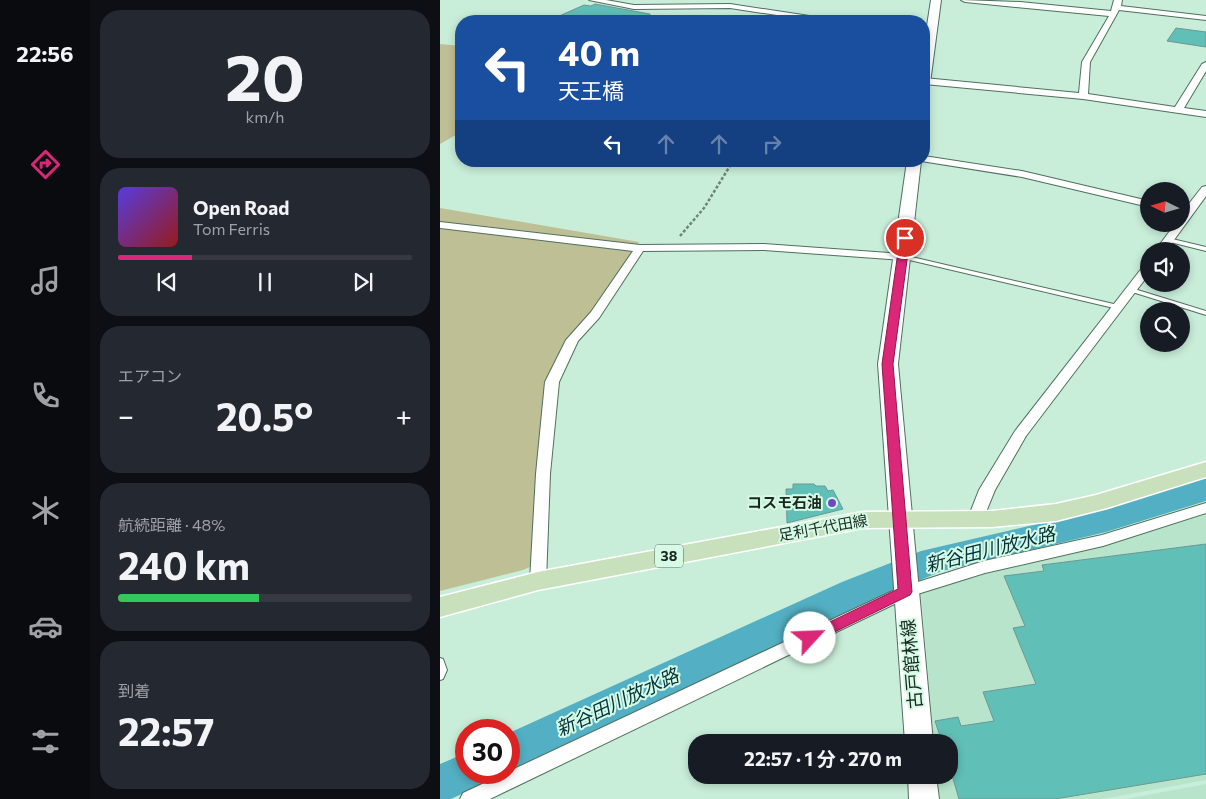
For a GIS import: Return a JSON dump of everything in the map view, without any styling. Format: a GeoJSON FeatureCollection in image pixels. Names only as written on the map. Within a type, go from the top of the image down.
{"type":"FeatureCollection","features":[{"type":"Feature","properties":{"kind":"main road"},"geometry":{"type":"LineString","coordinates":[[930,24],[936,0]]}},
{"type":"Feature","properties":{"kind":"main road"},"geometry":{"type":"LineString","coordinates":[[900,518],[888,364],[913,167]]}},
{"type":"Feature","properties":{"kind":"main road","name":"足利千代田線"},"geometry":{"type":"LineString","coordinates":[[440,607],[538,581],[864,520],[1034,516],[1060,511],[1206,469]]}},
{"type":"Feature","properties":{"kind":"main road","name":"古戸館林線"},"geometry":{"type":"LineString","coordinates":[[900,518],[918,734]]}},
{"type":"Feature","properties":{"kind":"main road"},"geometry":{"type":"LineString","coordinates":[[923,784],[924,799]]}},
{"type":"Feature","properties":{"kind":"street"},"geometry":{"type":"LineString","coordinates":[[593,0],[634,7],[735,7],[789,15]]}},
{"type":"Feature","properties":{"kind":"street"},"geometry":{"type":"LineString","coordinates":[[682,7],[691,0]]}},
{"type":"Feature","properties":{"kind":"street"},"geometry":{"type":"LineString","coordinates":[[964,0],[1116,8],[1206,18]]}},
{"type":"Feature","properties":{"kind":"street"},"geometry":{"type":"LineString","coordinates":[[1083,96],[1086,62],[1116,8]]}},
{"type":"Feature","properties":{"kind":"street"},"geometry":{"type":"LineString","coordinates":[[1178,110],[1206,64]]}},
{"type":"Feature","properties":{"kind":"street"},"geometry":{"type":"LineString","coordinates":[[930,83],[1083,96],[1206,114]]}},
{"type":"Feature","properties":{"kind":"street"},"geometry":{"type":"LineString","coordinates":[[930,160],[1022,174],[1140,202]]}},
{"type":"Feature","properties":{"kind":"street"},"geometry":{"type":"LineString","coordinates":[[1190,208],[1206,189]]}},
{"type":"Feature","properties":{"kind":"street"},"geometry":{"type":"LineString","coordinates":[[440,225],[640,248],[764,247],[903,257]]}},
{"type":"Feature","properties":{"kind":"street"},"geometry":{"type":"LineString","coordinates":[[1168,240],[1173,232]]}},
{"type":"Feature","properties":{"kind":"street"},"geometry":{"type":"LineString","coordinates":[[538,581],[543,474],[552,382],[572,340],[595,315],[640,248]]}},
{"type":"Feature","properties":{"kind":"street"},"geometry":{"type":"LineString","coordinates":[[976,518],[986,490],[1020,434],[1140,278]]}},
{"type":"Feature","properties":{"kind":"street"},"geometry":{"type":"LineString","coordinates":[[470,799],[905,589],[984,567],[1103,540],[1206,508]]}},
{"type":"Feature","properties":{"kind":"lane"},"geometry":{"type":"LineString","coordinates":[[1168,240],[1206,250]]}},
{"type":"Feature","properties":{"kind":"lane"},"geometry":{"type":"LineString","coordinates":[[903,257],[1118,307]]}},
{"type":"Feature","properties":{"kind":"lane"},"geometry":{"type":"LineString","coordinates":[[1131,290],[1206,313]]}},
{"type":"Feature","properties":{"kind":"lane"},"geometry":{"type":"LineString","coordinates":[[440,662],[442,670],[440,676]]}},
{"type":"Feature","properties":{"kind":"path"},"geometry":{"type":"LineString","coordinates":[[670,248],[704,208],[729,167]]}},
{"type":"Feature","properties":{"kind":"shaded area"},"geometry":{"type":"Polygon","coordinates":[[[440,44],[455,45],[455,135],[440,144],[440,44]]]}},
{"type":"Feature","properties":{"kind":"shaded area"},"geometry":{"type":"Polygon","coordinates":[[[440,208],[639,242],[579,331],[551,392],[539,563],[523,570],[440,591],[440,208]]]}},
{"type":"Feature","properties":{"kind":"shaded area"},"geometry":{"type":"Polygon","coordinates":[[[1206,511],[1206,780],[1102,799],[939,799],[938,784],[958,784],[958,734],[933,734],[921,593],[1206,511]]]}},
{"type":"Feature","properties":{"kind":"shaded area"},"geometry":{"type":"Polygon","coordinates":[[[1206,784],[1206,799],[1126,799],[1206,784]]]}},
{"type":"Feature","properties":{"kind":"building"},"geometry":{"type":"Polygon","coordinates":[[[595,4],[650,15],[562,15],[584,5],[591,6],[595,4]]]}},
{"type":"Feature","properties":{"kind":"building"},"geometry":{"type":"Polygon","coordinates":[[[1176,28],[1206,32],[1206,47],[1167,41],[1176,28]]]}},
{"type":"Feature","properties":{"kind":"building"},"geometry":{"type":"Polygon","coordinates":[[[793,484],[814,484],[816,486],[825,486],[828,491],[833,490],[843,509],[787,523],[786,489],[793,489],[793,484]]]}},
{"type":"Feature","properties":{"kind":"building"},"geometry":{"type":"Polygon","coordinates":[[[1206,544],[1206,774],[1055,799],[959,799],[955,784],[958,784],[958,734],[939,734],[935,721],[958,717],[961,726],[994,721],[983,692],[1036,684],[1013,628],[1025,626],[1004,576],[1044,571],[1042,565],[1206,544]]]}},
{"type":"Feature","properties":{"kind":"waterway","name":"新谷田川放水路"},"geometry":{"type":"LineString","coordinates":[[520,747],[855,592],[934,560],[1106,520],[1206,489]]}},
{"type":"Feature","properties":{"kind":"waterway","name":"新谷田川放水路"},"geometry":{"type":"LineString","coordinates":[[440,784],[455,777]]}},
{"type":"Feature","properties":{"kind":"place","name":"コスモ石油"},"geometry":{"type":"Point","coordinates":[832,503]}},
{"type":"Feature","properties":{"kind":"route"},"geometry":{"type":"LineString","coordinates":[[810,638],[906,592],[888,364],[905,238]]}}]}
